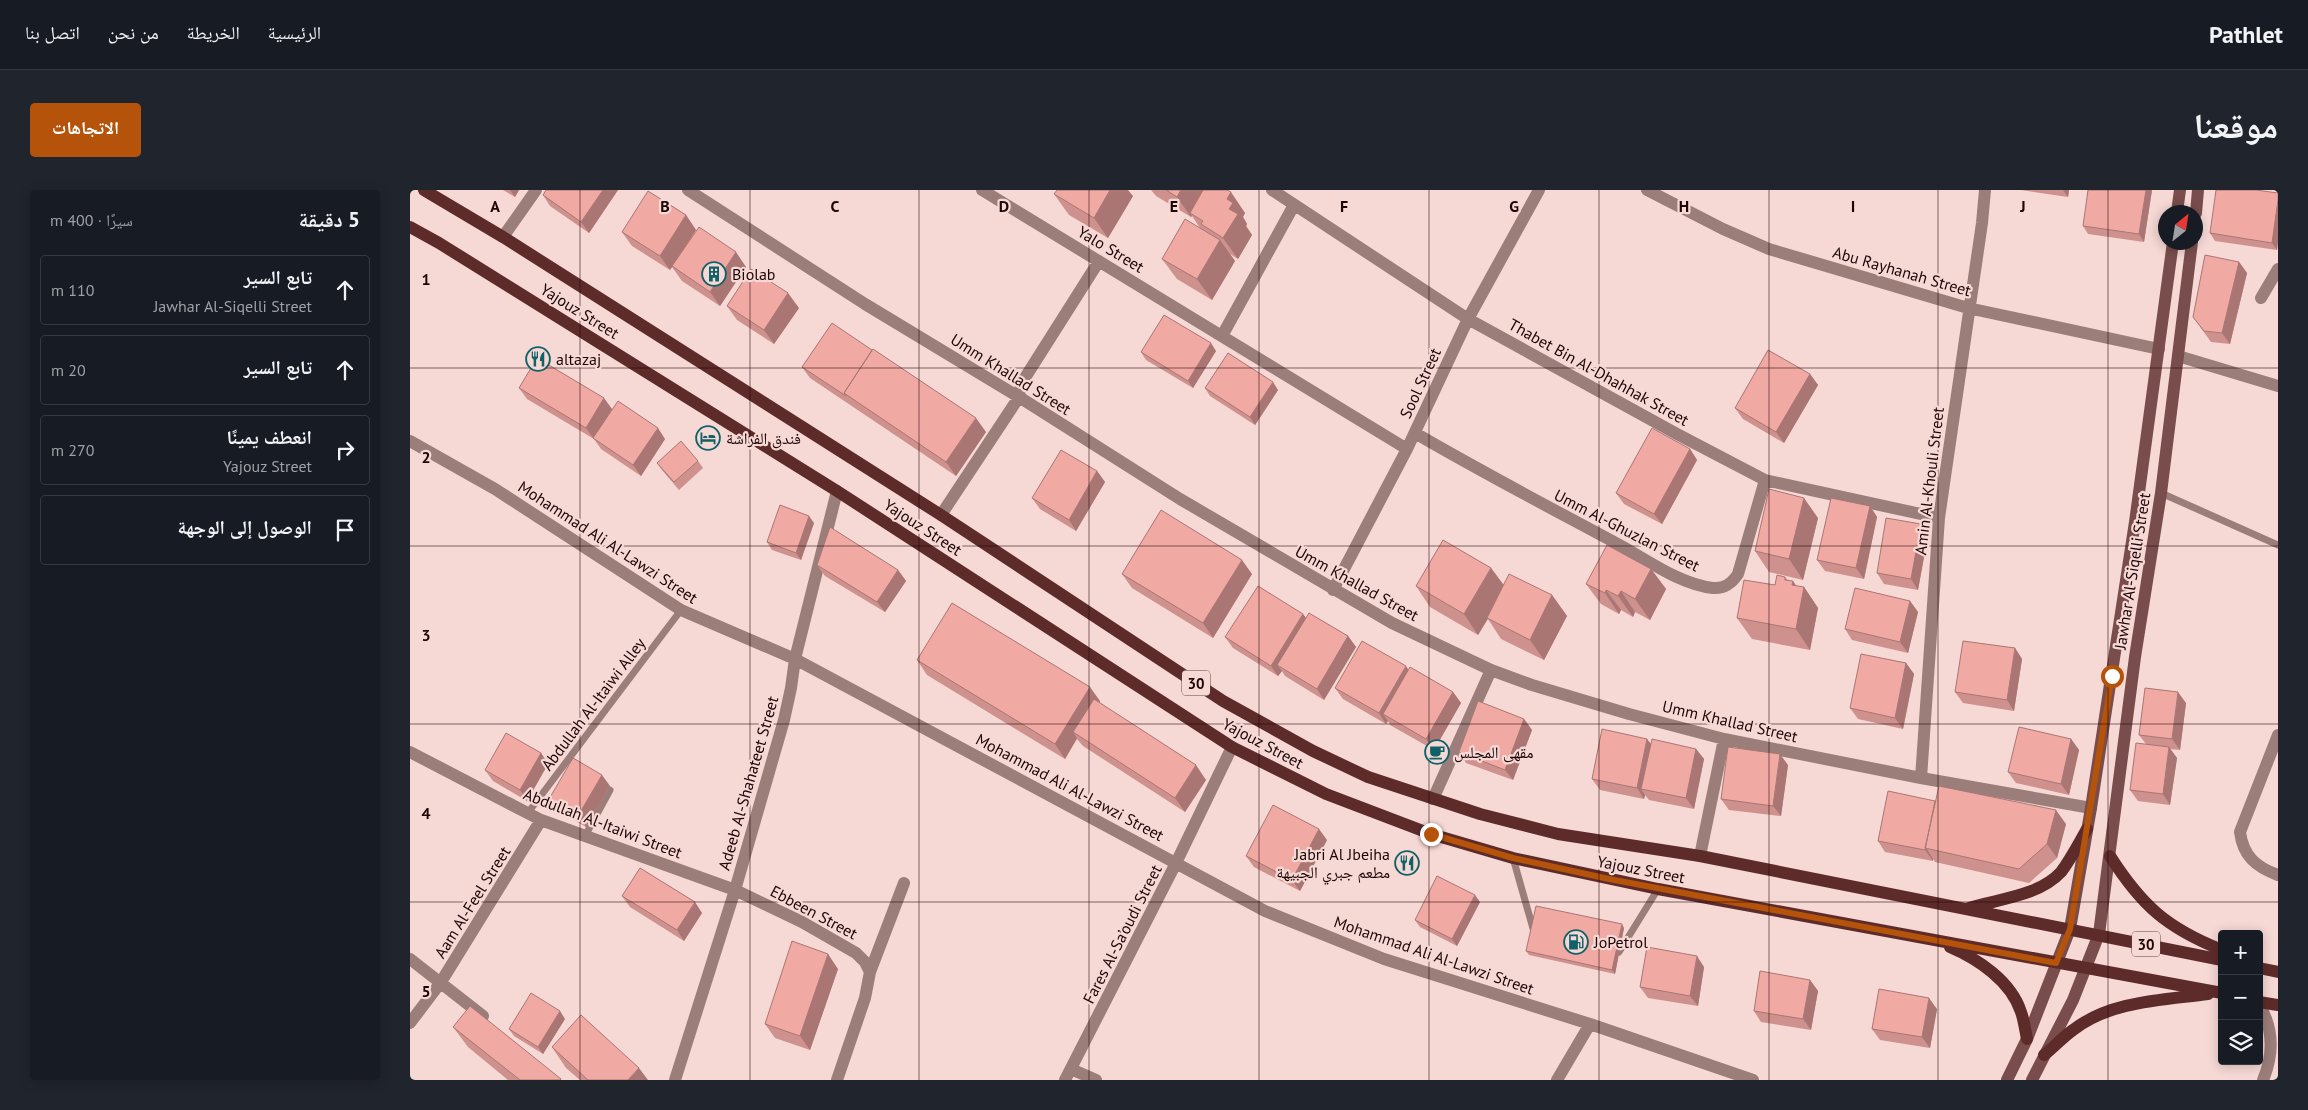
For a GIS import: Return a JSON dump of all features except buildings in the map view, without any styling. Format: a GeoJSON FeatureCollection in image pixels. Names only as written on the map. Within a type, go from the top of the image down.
{"type":"FeatureCollection","features":[{"type":"Feature","properties":{"kind":"main road","name":"Yajouz Street"},"geometry":{"type":"LineString","coordinates":[[424,190],[503,237],[941,515],[1223,701],[1313,751],[1368,777],[1514,824],[1549,832],[1700,856],[2100,934],[2218,959]]}},
{"type":"Feature","properties":{"kind":"main road","name":"Yajouz Street"},"geometry":{"type":"LineString","coordinates":[[410,228],[439,243],[837,491],[1232,747],[1309,786],[1431,834],[1513,858],[1658,889],[2218,992]]}},
{"type":"Feature","properties":{"kind":"main road"},"geometry":{"type":"LineString","coordinates":[[410,236],[439,243]]}},
{"type":"Feature","properties":{"kind":"main road"},"geometry":{"type":"LineString","coordinates":[[1964,909],[2032,890],[2049,882],[2061,871],[2087,829]]}},
{"type":"Feature","properties":{"kind":"main road"},"geometry":{"type":"LineString","coordinates":[[2110,856],[2127,883],[2147,906],[2169,923],[2218,948]]}},
{"type":"Feature","properties":{"kind":"main road"},"geometry":{"type":"LineString","coordinates":[[1931,940],[1977,961],[2002,982],[2021,1011],[2027,1039]]}},
{"type":"Feature","properties":{"kind":"main road"},"geometry":{"type":"LineString","coordinates":[[2044,1055],[2073,1030],[2101,1014],[2133,1004],[2218,993]]}},
{"type":"Feature","properties":{"kind":"main road"},"geometry":{"type":"LineString","coordinates":[[2263,1003],[2278,1005]]}},
{"type":"Feature","properties":{"kind":"street"},"geometry":{"type":"LineString","coordinates":[[503,237],[536,190]]}},
{"type":"Feature","properties":{"kind":"street","name":"Umm Khallad Street"},"geometry":{"type":"LineString","coordinates":[[688,190],[864,304],[1019,397],[1180,499],[1332,590],[1392,623],[1491,670],[1532,685],[1629,714],[1724,739],[1921,778],[2091,808]]}},
{"type":"Feature","properties":{"kind":"street","name":"Yalo Street"},"geometry":{"type":"LineString","coordinates":[[982,190],[1407,449]]}},
{"type":"Feature","properties":{"kind":"street","name":"Thabet Bin Al-Dhahhak Street"},"geometry":{"type":"LineString","coordinates":[[1272,190],[1468,319],[1669,430],[1765,480],[1938,518]]}},
{"type":"Feature","properties":{"kind":"street","name":"Sool Street"},"geometry":{"type":"LineString","coordinates":[[1332,590],[1407,449],[1468,319],[1539,190]]}},
{"type":"Feature","properties":{"kind":"street","name":"Abu Rayhanah Street"},"geometry":{"type":"LineString","coordinates":[[1647,190],[1723,229],[1769,249],[1968,308],[2159,349]]}},
{"type":"Feature","properties":{"kind":"street","name":"Amin Al-Khouli Street"},"geometry":{"type":"LineString","coordinates":[[1921,778],[1938,518],[1982,222],[1985,190]]}},
{"type":"Feature","properties":{"kind":"street"},"geometry":{"type":"LineString","coordinates":[[2178,205],[2180,190]]}},
{"type":"Feature","properties":{"kind":"street"},"geometry":{"type":"LineString","coordinates":[[2197,205],[2198,190]]}},
{"type":"Feature","properties":{"kind":"street"},"geometry":{"type":"LineString","coordinates":[[1222,336],[1294,205]]}},
{"type":"Feature","properties":{"kind":"street","name":"Jawhar Al-Siqelli Street"},"geometry":{"type":"LineString","coordinates":[[2007,1080],[2027,1039],[2070,929],[2136,522],[2172,250]]}},
{"type":"Feature","properties":{"kind":"street","name":"Jawhar Al-Siqelli Street"},"geometry":{"type":"LineString","coordinates":[[2032,1080],[2087,969],[2100,934],[2135,657],[2160,493],[2191,250]]}},
{"type":"Feature","properties":{"kind":"street"},"geometry":{"type":"LineString","coordinates":[[941,515],[1019,397],[1021,384],[1099,261]]}},
{"type":"Feature","properties":{"kind":"street"},"geometry":{"type":"LineString","coordinates":[[2261,298],[2278,269]]}},
{"type":"Feature","properties":{"kind":"street"},"geometry":{"type":"LineString","coordinates":[[2178,356],[2278,386]]}},
{"type":"Feature","properties":{"kind":"street","name":"Umm Al-Ghuzlan Street"},"geometry":{"type":"LineString","coordinates":[[1415,433],[1539,503],[1683,579],[1716,588],[1733,582],[1738,574],[1765,480]]}},
{"type":"Feature","properties":{"kind":"street","name":"Mohammad Ali Al-Lawzi Street"},"geometry":{"type":"LineString","coordinates":[[410,441],[495,489],[681,610],[795,659],[1265,911],[1384,959],[1590,1024],[1752,1080]]}},
{"type":"Feature","properties":{"kind":"street","name":"Adeeb Al-Shahateet Street"},"geometry":{"type":"LineString","coordinates":[[675,1080],[735,890],[784,720],[795,659],[837,491]]}},
{"type":"Feature","properties":{"kind":"street"},"geometry":{"type":"LineString","coordinates":[[1433,799],[1491,670]]}},
{"type":"Feature","properties":{"kind":"street"},"geometry":{"type":"LineString","coordinates":[[2278,735],[2240,832],[2242,845],[2250,859],[2263,869],[2278,875]]}},
{"type":"Feature","properties":{"kind":"street"},"geometry":{"type":"LineString","coordinates":[[1700,856],[1724,739]]}},
{"type":"Feature","properties":{"kind":"street","name":"Fares Al-Sa’oudi Street"},"geometry":{"type":"LineString","coordinates":[[1068,1074],[1176,864],[1232,747]]}},
{"type":"Feature","properties":{"kind":"street","name":"Abdullah Al-Itaiwi Street"},"geometry":{"type":"LineString","coordinates":[[410,752],[541,820],[735,890]]}},
{"type":"Feature","properties":{"kind":"street","name":"Aam Al-Feel Street"},"geometry":{"type":"LineString","coordinates":[[410,1023],[441,982],[541,820]]}},
{"type":"Feature","properties":{"kind":"street"},"geometry":{"type":"LineString","coordinates":[[837,1080],[865,998],[870,972],[904,883]]}},
{"type":"Feature","properties":{"kind":"street","name":"Ebbeen Street"},"geometry":{"type":"LineString","coordinates":[[735,890],[802,922],[856,953],[865,962],[870,972]]}},
{"type":"Feature","properties":{"kind":"street"},"geometry":{"type":"LineString","coordinates":[[410,959],[493,1025]]}},
{"type":"Feature","properties":{"kind":"street"},"geometry":{"type":"LineString","coordinates":[[2263,1012],[2270,1029],[2272,1045],[2270,1060],[2263,1080]]}},
{"type":"Feature","properties":{"kind":"street"},"geometry":{"type":"LineString","coordinates":[[1557,1080],[1590,1024]]}},
{"type":"Feature","properties":{"kind":"street"},"geometry":{"type":"LineString","coordinates":[[1068,1074],[1096,1080]]}},
{"type":"Feature","properties":{"kind":"lane"},"geometry":{"type":"LineString","coordinates":[[2160,493],[2278,545]]}},
{"type":"Feature","properties":{"kind":"lane","name":"Abdullah Al-Itaiwi Alley"},"geometry":{"type":"LineString","coordinates":[[527,814],[681,610]]}},
{"type":"Feature","properties":{"kind":"lane"},"geometry":{"type":"LineString","coordinates":[[585,836],[610,790]]}},
{"type":"Feature","properties":{"kind":"lane"},"geometry":{"type":"LineString","coordinates":[[1513,858],[1534,932]]}},
{"type":"Feature","properties":{"kind":"lane"},"geometry":{"type":"LineString","coordinates":[[1619,952],[1658,889]]}},
{"type":"Feature","properties":{"kind":"place","name":"Biolab"},"geometry":{"type":"Point","coordinates":[714,274]}},
{"type":"Feature","properties":{"kind":"place","name":"altazaj"},"geometry":{"type":"Point","coordinates":[538,359]}},
{"type":"Feature","properties":{"kind":"place","name":"فندق الفراشة"},"geometry":{"type":"Point","coordinates":[708,438]}},
{"type":"Feature","properties":{"kind":"place","name":"مقهى المجلس"},"geometry":{"type":"Point","coordinates":[1437,752]}},
{"type":"Feature","properties":{"kind":"place","name":"Jabri Al Jbeiha مطعم جبري الجبيهة"},"geometry":{"type":"Point","coordinates":[1407,863]}},
{"type":"Feature","properties":{"kind":"place","name":"JoPetrol"},"geometry":{"type":"Point","coordinates":[1576,942]}},
{"type":"Feature","properties":{"kind":"route"},"geometry":{"type":"LineString","coordinates":[[1431,834],[1513,858],[1609,879],[2056,963],[2070,929],[2112,676]]}}]}
